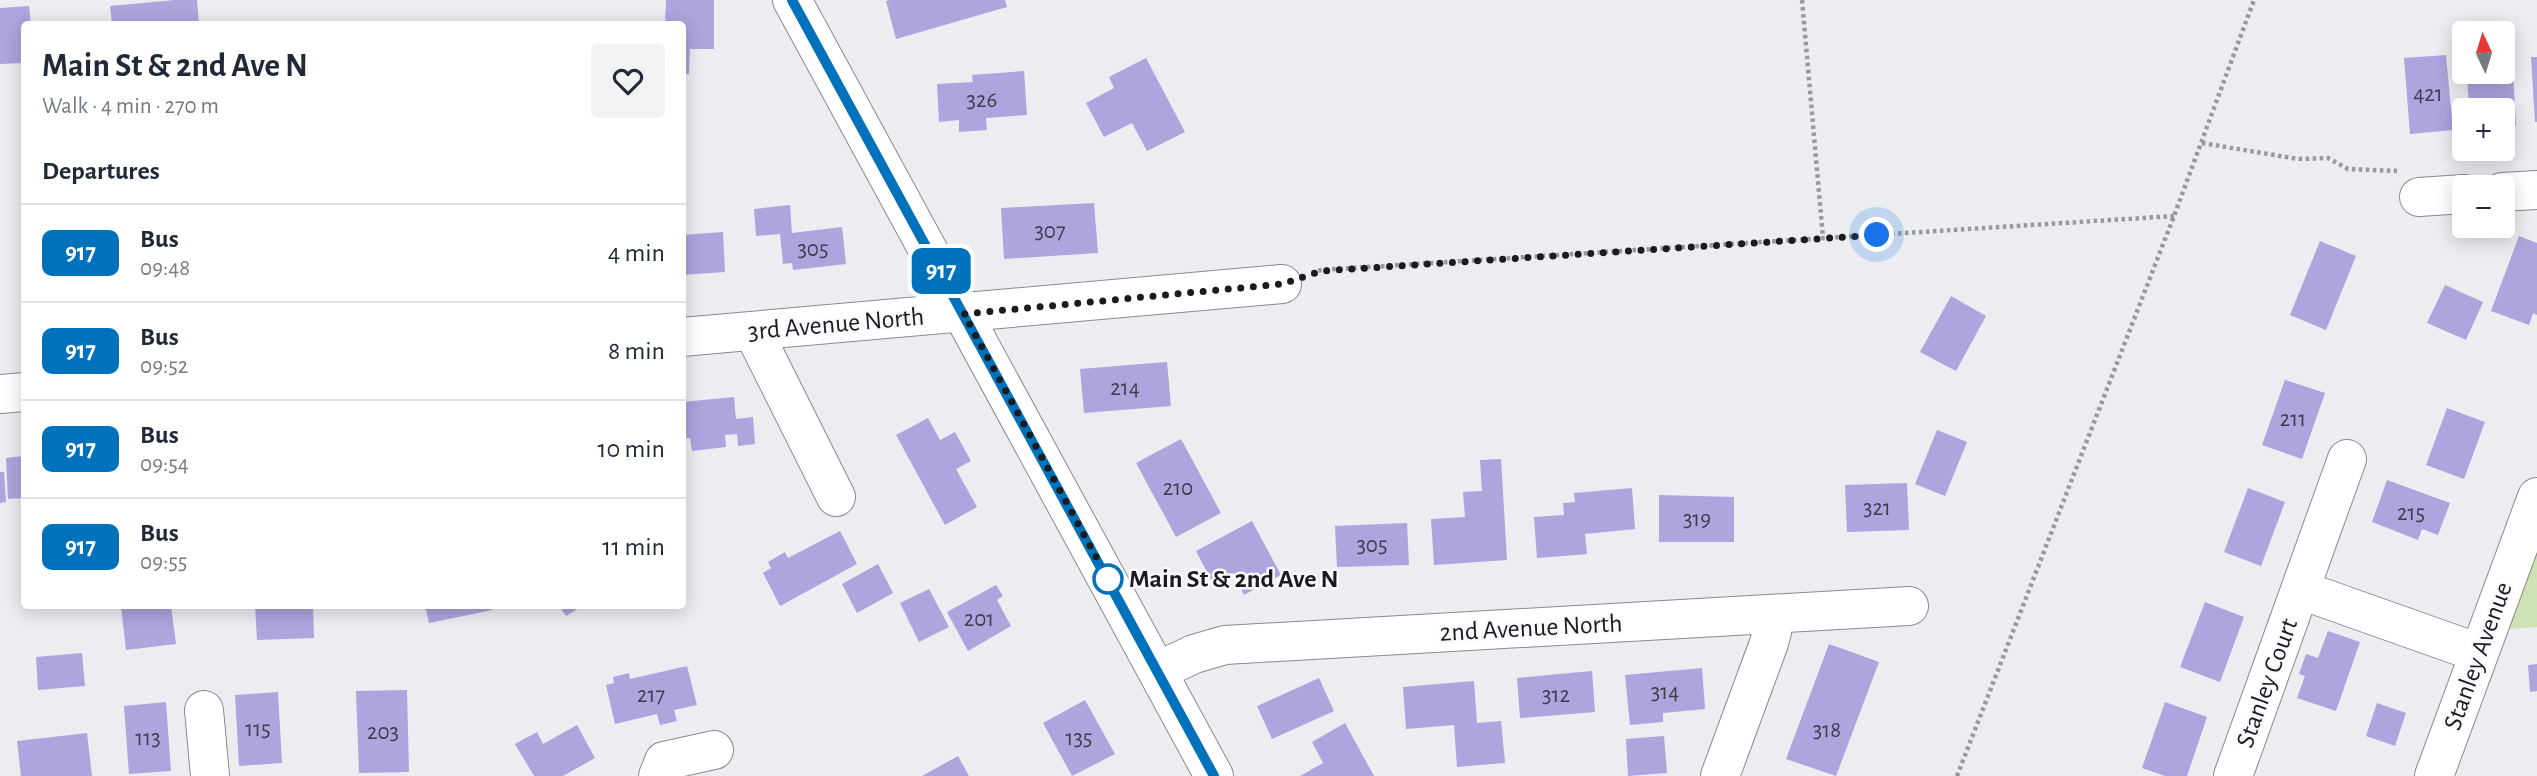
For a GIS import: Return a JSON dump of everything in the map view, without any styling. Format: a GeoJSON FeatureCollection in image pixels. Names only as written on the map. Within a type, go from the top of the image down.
{"type":"FeatureCollection","features":[{"type":"Feature","properties":{"kind":"street"},"geometry":{"type":"LineString","coordinates":[[792,0],[1214,776]]}},
{"type":"Feature","properties":{"kind":"street"},"geometry":{"type":"LineString","coordinates":[[2515,191],[2537,190]]}},
{"type":"Feature","properties":{"kind":"street"},"geometry":{"type":"LineString","coordinates":[[2419,197],[2452,195]]}},
{"type":"Feature","properties":{"kind":"street","name":"3rd Avenue North"},"geometry":{"type":"LineString","coordinates":[[686,337],[1282,284]]}},
{"type":"Feature","properties":{"kind":"street"},"geometry":{"type":"LineString","coordinates":[[753,331],[836,498]]}},
{"type":"Feature","properties":{"kind":"street"},"geometry":{"type":"LineString","coordinates":[[0,394],[21,392]]}},
{"type":"Feature","properties":{"kind":"street","name":"Stanley Court"},"geometry":{"type":"LineString","coordinates":[[2233,776],[2347,459]]}},
{"type":"Feature","properties":{"kind":"street","name":"Stanley Avenue"},"geometry":{"type":"LineString","coordinates":[[2434,776],[2537,497]]}},
{"type":"Feature","properties":{"kind":"street","name":"Stanley Court"},"geometry":{"type":"LineString","coordinates":[[2301,590],[2479,653]]}},
{"type":"Feature","properties":{"kind":"street","name":"2nd Avenue North"},"geometry":{"type":"LineString","coordinates":[[1158,671],[1194,654],[1225,645],[1909,606]]}},
{"type":"Feature","properties":{"kind":"street"},"geometry":{"type":"LineString","coordinates":[[1720,776],[1769,643],[1772,632],[1770,615]]}},
{"type":"Feature","properties":{"kind":"street"},"geometry":{"type":"LineString","coordinates":[[204,710],[210,776]]}},
{"type":"Feature","properties":{"kind":"street"},"geometry":{"type":"LineString","coordinates":[[658,776],[664,761],[714,750]]}},
{"type":"Feature","properties":{"kind":"path"},"geometry":{"type":"LineString","coordinates":[[1802,0],[1823,238]]}},
{"type":"Feature","properties":{"kind":"path"},"geometry":{"type":"LineString","coordinates":[[1957,776],[2255,0]]}},
{"type":"Feature","properties":{"kind":"path"},"geometry":{"type":"LineString","coordinates":[[2202,142],[2298,159],[2328,158],[2348,169],[2411,172],[2419,197]]}},
{"type":"Feature","properties":{"kind":"path"},"geometry":{"type":"LineString","coordinates":[[1282,284],[1321,271],[2174,216]]}},
{"type":"Feature","properties":{"kind":"green space"},"geometry":{"type":"Polygon","coordinates":[[[2537,553],[2537,627],[2508,629],[2537,553]]]}},
{"type":"Feature","properties":{"kind":"building"},"geometry":{"type":"Polygon","coordinates":[[[197,0],[199,21],[112,21],[110,6],[197,0]]]}},
{"type":"Feature","properties":{"kind":"building"},"geometry":{"type":"Polygon","coordinates":[[[666,0],[714,0],[714,49],[690,49],[689,74],[686,74],[686,21],[665,21],[666,0]]]}},
{"type":"Feature","properties":{"kind":"building"},"geometry":{"type":"Polygon","coordinates":[[[1005,0],[1007,7],[896,39],[886,1],[1005,0]]]}},
{"type":"Feature","properties":{"kind":"building"},"geometry":{"type":"Polygon","coordinates":[[[29,6],[31,21],[21,21],[21,63],[0,64],[0,8],[29,6]]]}},
{"type":"Feature","properties":{"kind":"building"},"geometry":{"type":"Polygon","coordinates":[[[2446,55],[2452,130],[2410,134],[2404,58],[2446,55]]]}},
{"type":"Feature","properties":{"kind":"building"},"geometry":{"type":"Polygon","coordinates":[[[2531,57],[2537,57],[2537,122],[2535,122],[2531,57]]]}},
{"type":"Feature","properties":{"kind":"building"},"geometry":{"type":"Polygon","coordinates":[[[1146,58],[1185,132],[1147,151],[1132,123],[1104,137],[1086,103],[1114,88],[1109,77],[1146,58]]]}},
{"type":"Feature","properties":{"kind":"building"},"geometry":{"type":"Polygon","coordinates":[[[1024,71],[1027,115],[986,118],[987,130],[959,132],[959,120],[939,122],[937,84],[973,82],[972,75],[1024,71]]]}},
{"type":"Feature","properties":{"kind":"building"},"geometry":{"type":"Polygon","coordinates":[[[2468,84],[2514,84],[2515,98],[2468,98],[2468,84]]]}},
{"type":"Feature","properties":{"kind":"building"},"geometry":{"type":"Polygon","coordinates":[[[1094,203],[1098,253],[1004,259],[1001,208],[1094,203]]]}},
{"type":"Feature","properties":{"kind":"building"},"geometry":{"type":"Polygon","coordinates":[[[790,205],[792,233],[842,227],[846,264],[793,270],[792,263],[783,264],[780,234],[756,236],[754,209],[790,205]]]}},
{"type":"Feature","properties":{"kind":"building"},"geometry":{"type":"Polygon","coordinates":[[[723,232],[725,272],[686,275],[686,235],[723,232]]]}},
{"type":"Feature","properties":{"kind":"building"},"geometry":{"type":"Polygon","coordinates":[[[2519,236],[2537,243],[2537,315],[2533,313],[2529,325],[2491,311],[2519,236]]]}},
{"type":"Feature","properties":{"kind":"building"},"geometry":{"type":"Polygon","coordinates":[[[2320,241],[2356,256],[2326,330],[2290,315],[2320,241]]]}},
{"type":"Feature","properties":{"kind":"building"},"geometry":{"type":"Polygon","coordinates":[[[2445,285],[2483,302],[2466,340],[2427,323],[2445,285]]]}},
{"type":"Feature","properties":{"kind":"building"},"geometry":{"type":"Polygon","coordinates":[[[1951,296],[1986,316],[1956,371],[1920,352],[1951,296]]]}},
{"type":"Feature","properties":{"kind":"building"},"geometry":{"type":"Polygon","coordinates":[[[1167,362],[1171,406],[1084,413],[1080,369],[1167,362]]]}},
{"type":"Feature","properties":{"kind":"building"},"geometry":{"type":"Polygon","coordinates":[[[2285,380],[2325,393],[2302,459],[2262,445],[2285,380]]]}},
{"type":"Feature","properties":{"kind":"building"},"geometry":{"type":"Polygon","coordinates":[[[734,397],[736,419],[753,417],[755,444],[738,446],[737,434],[725,435],[726,447],[692,451],[690,438],[686,438],[686,402],[734,397]]]}},
{"type":"Feature","properties":{"kind":"building"},"geometry":{"type":"Polygon","coordinates":[[[2447,408],[2485,422],[2464,479],[2426,465],[2447,408]]]}},
{"type":"Feature","properties":{"kind":"building"},"geometry":{"type":"Polygon","coordinates":[[[928,418],[940,440],[955,432],[971,461],[956,469],[977,507],[945,525],[896,435],[928,418]]]}},
{"type":"Feature","properties":{"kind":"building"},"geometry":{"type":"Polygon","coordinates":[[[1937,430],[1967,442],[1945,496],[1915,484],[1937,430]]]}},
{"type":"Feature","properties":{"kind":"building"},"geometry":{"type":"Polygon","coordinates":[[[1181,439],[1221,513],[1176,537],[1136,463],[1181,439]]]}},
{"type":"Feature","properties":{"kind":"building"},"geometry":{"type":"Polygon","coordinates":[[[21,456],[21,498],[8,499],[6,458],[21,456]]]}},
{"type":"Feature","properties":{"kind":"building"},"geometry":{"type":"Polygon","coordinates":[[[1501,459],[1507,560],[1434,565],[1431,519],[1465,517],[1463,492],[1482,491],[1480,460],[1501,459]]]}},
{"type":"Feature","properties":{"kind":"building"},"geometry":{"type":"Polygon","coordinates":[[[0,472],[4,472],[6,502],[0,503],[0,472]]]}},
{"type":"Feature","properties":{"kind":"building"},"geometry":{"type":"Polygon","coordinates":[[[2387,480],[2450,503],[2438,535],[2422,529],[2418,540],[2372,522],[2387,480]]]}},
{"type":"Feature","properties":{"kind":"building"},"geometry":{"type":"Polygon","coordinates":[[[1907,483],[1909,530],[1847,532],[1845,485],[1907,483]]]}},
{"type":"Feature","properties":{"kind":"building"},"geometry":{"type":"Polygon","coordinates":[[[1632,488],[1635,529],[1585,534],[1587,554],[1537,558],[1534,517],[1564,515],[1563,503],[1575,502],[1574,493],[1632,488]]]}},
{"type":"Feature","properties":{"kind":"building"},"geometry":{"type":"Polygon","coordinates":[[[2248,488],[2285,502],[2261,566],[2224,552],[2248,488]]]}},
{"type":"Feature","properties":{"kind":"building"},"geometry":{"type":"Polygon","coordinates":[[[1659,495],[1734,497],[1734,542],[1659,542],[1659,495]]]}},
{"type":"Feature","properties":{"kind":"building"},"geometry":{"type":"Polygon","coordinates":[[[1252,521],[1281,575],[1244,595],[1233,573],[1213,584],[1196,551],[1252,521]]]}},
{"type":"Feature","properties":{"kind":"building"},"geometry":{"type":"Polygon","coordinates":[[[1407,523],[1409,565],[1337,567],[1335,526],[1407,523]]]}},
{"type":"Feature","properties":{"kind":"building"},"geometry":{"type":"Polygon","coordinates":[[[840,531],[857,564],[780,606],[763,573],[771,568],[768,562],[785,552],[788,558],[840,531]]]}},
{"type":"Feature","properties":{"kind":"building"},"geometry":{"type":"Polygon","coordinates":[[[878,564],[893,593],[857,613],[842,584],[878,564]]]}},
{"type":"Feature","properties":{"kind":"building"},"geometry":{"type":"Polygon","coordinates":[[[996,585],[1003,596],[997,600],[1011,626],[968,651],[947,612],[996,585]]]}},
{"type":"Feature","properties":{"kind":"building"},"geometry":{"type":"Polygon","coordinates":[[[929,589],[949,627],[919,642],[900,603],[929,589]]]}},
{"type":"Feature","properties":{"kind":"building"},"geometry":{"type":"Polygon","coordinates":[[[2205,602],[2244,617],[2220,682],[2180,667],[2205,602]]]}},
{"type":"Feature","properties":{"kind":"building"},"geometry":{"type":"Polygon","coordinates":[[[121,609],[171,609],[176,644],[126,650],[121,609]]]}},
{"type":"Feature","properties":{"kind":"building"},"geometry":{"type":"Polygon","coordinates":[[[255,609],[313,609],[314,638],[257,640],[255,609]]]}},
{"type":"Feature","properties":{"kind":"building"},"geometry":{"type":"Polygon","coordinates":[[[426,609],[492,610],[429,623],[426,609]]]}},
{"type":"Feature","properties":{"kind":"building"},"geometry":{"type":"Polygon","coordinates":[[[561,609],[577,609],[566,616],[561,609]]]}},
{"type":"Feature","properties":{"kind":"building"},"geometry":{"type":"Polygon","coordinates":[[[2328,631],[2360,642],[2336,711],[2297,698],[2305,676],[2299,674],[2306,654],[2318,658],[2328,631]]]}},
{"type":"Feature","properties":{"kind":"building"},"geometry":{"type":"Polygon","coordinates":[[[1829,644],[1879,662],[1836,776],[1786,759],[1829,644]]]}},
{"type":"Feature","properties":{"kind":"building"},"geometry":{"type":"Polygon","coordinates":[[[82,653],[85,686],[38,690],[36,657],[82,653]]]}},
{"type":"Feature","properties":{"kind":"building"},"geometry":{"type":"Polygon","coordinates":[[[2537,664],[2537,691],[2530,692],[2528,665],[2537,664]]]}},
{"type":"Feature","properties":{"kind":"building"},"geometry":{"type":"Polygon","coordinates":[[[687,666],[697,705],[674,710],[677,721],[660,725],[657,714],[615,724],[606,685],[614,683],[613,677],[629,673],[630,679],[687,666]]]}},
{"type":"Feature","properties":{"kind":"building"},"geometry":{"type":"Polygon","coordinates":[[[1702,668],[1705,709],[1663,713],[1663,722],[1630,725],[1625,675],[1702,668]]]}},
{"type":"Feature","properties":{"kind":"building"},"geometry":{"type":"Polygon","coordinates":[[[1592,671],[1595,712],[1520,718],[1517,678],[1592,671]]]}},
{"type":"Feature","properties":{"kind":"building"},"geometry":{"type":"Polygon","coordinates":[[[1319,678],[1334,711],[1272,739],[1257,706],[1319,678]]]}},
{"type":"Feature","properties":{"kind":"building"},"geometry":{"type":"Polygon","coordinates":[[[1474,681],[1477,723],[1501,721],[1505,763],[1457,767],[1454,725],[1406,729],[1403,687],[1474,681]]]}},
{"type":"Feature","properties":{"kind":"building"},"geometry":{"type":"Polygon","coordinates":[[[407,690],[409,772],[359,773],[356,691],[407,690]]]}},
{"type":"Feature","properties":{"kind":"building"},"geometry":{"type":"Polygon","coordinates":[[[278,692],[282,763],[239,766],[235,695],[278,692]]]}},
{"type":"Feature","properties":{"kind":"building"},"geometry":{"type":"Polygon","coordinates":[[[1085,700],[1115,754],[1072,776],[1043,723],[1085,700]]]}},
{"type":"Feature","properties":{"kind":"building"},"geometry":{"type":"Polygon","coordinates":[[[166,702],[171,771],[129,774],[124,706],[166,702]]]}},
{"type":"Feature","properties":{"kind":"building"},"geometry":{"type":"Polygon","coordinates":[[[2165,702],[2207,717],[2187,776],[2165,776],[2142,768],[2165,702]]]}},
{"type":"Feature","properties":{"kind":"building"},"geometry":{"type":"Polygon","coordinates":[[[2377,703],[2406,713],[2395,746],[2366,736],[2377,703]]]}},
{"type":"Feature","properties":{"kind":"building"},"geometry":{"type":"Polygon","coordinates":[[[1345,723],[1374,776],[1300,776],[1323,763],[1312,742],[1345,723]]]}},
{"type":"Feature","properties":{"kind":"building"},"geometry":{"type":"Polygon","coordinates":[[[577,725],[595,758],[563,776],[534,776],[515,744],[537,732],[543,744],[577,725]]]}},
{"type":"Feature","properties":{"kind":"building"},"geometry":{"type":"Polygon","coordinates":[[[87,733],[92,776],[21,776],[17,741],[87,733]]]}},
{"type":"Feature","properties":{"kind":"building"},"geometry":{"type":"Polygon","coordinates":[[[1664,736],[1667,773],[1628,776],[1626,739],[1664,736]]]}},
{"type":"Feature","properties":{"kind":"building"},"geometry":{"type":"Polygon","coordinates":[[[958,756],[969,776],[922,776],[958,756]]]}},
{"type":"Feature","properties":{"kind":"bus line","name":"917"},"geometry":{"type":"LineString","coordinates":[[792,0],[1214,776]]}},
{"type":"Feature","properties":{"kind":"place","name":"Main St & 2nd Ave N"},"geometry":{"type":"Point","coordinates":[1108,579]}},
{"type":"Feature","properties":{"kind":"route"},"geometry":{"type":"LineString","coordinates":[[1108,579],[964,314],[1282,284],[1321,271],[1877,235]]}}]}
